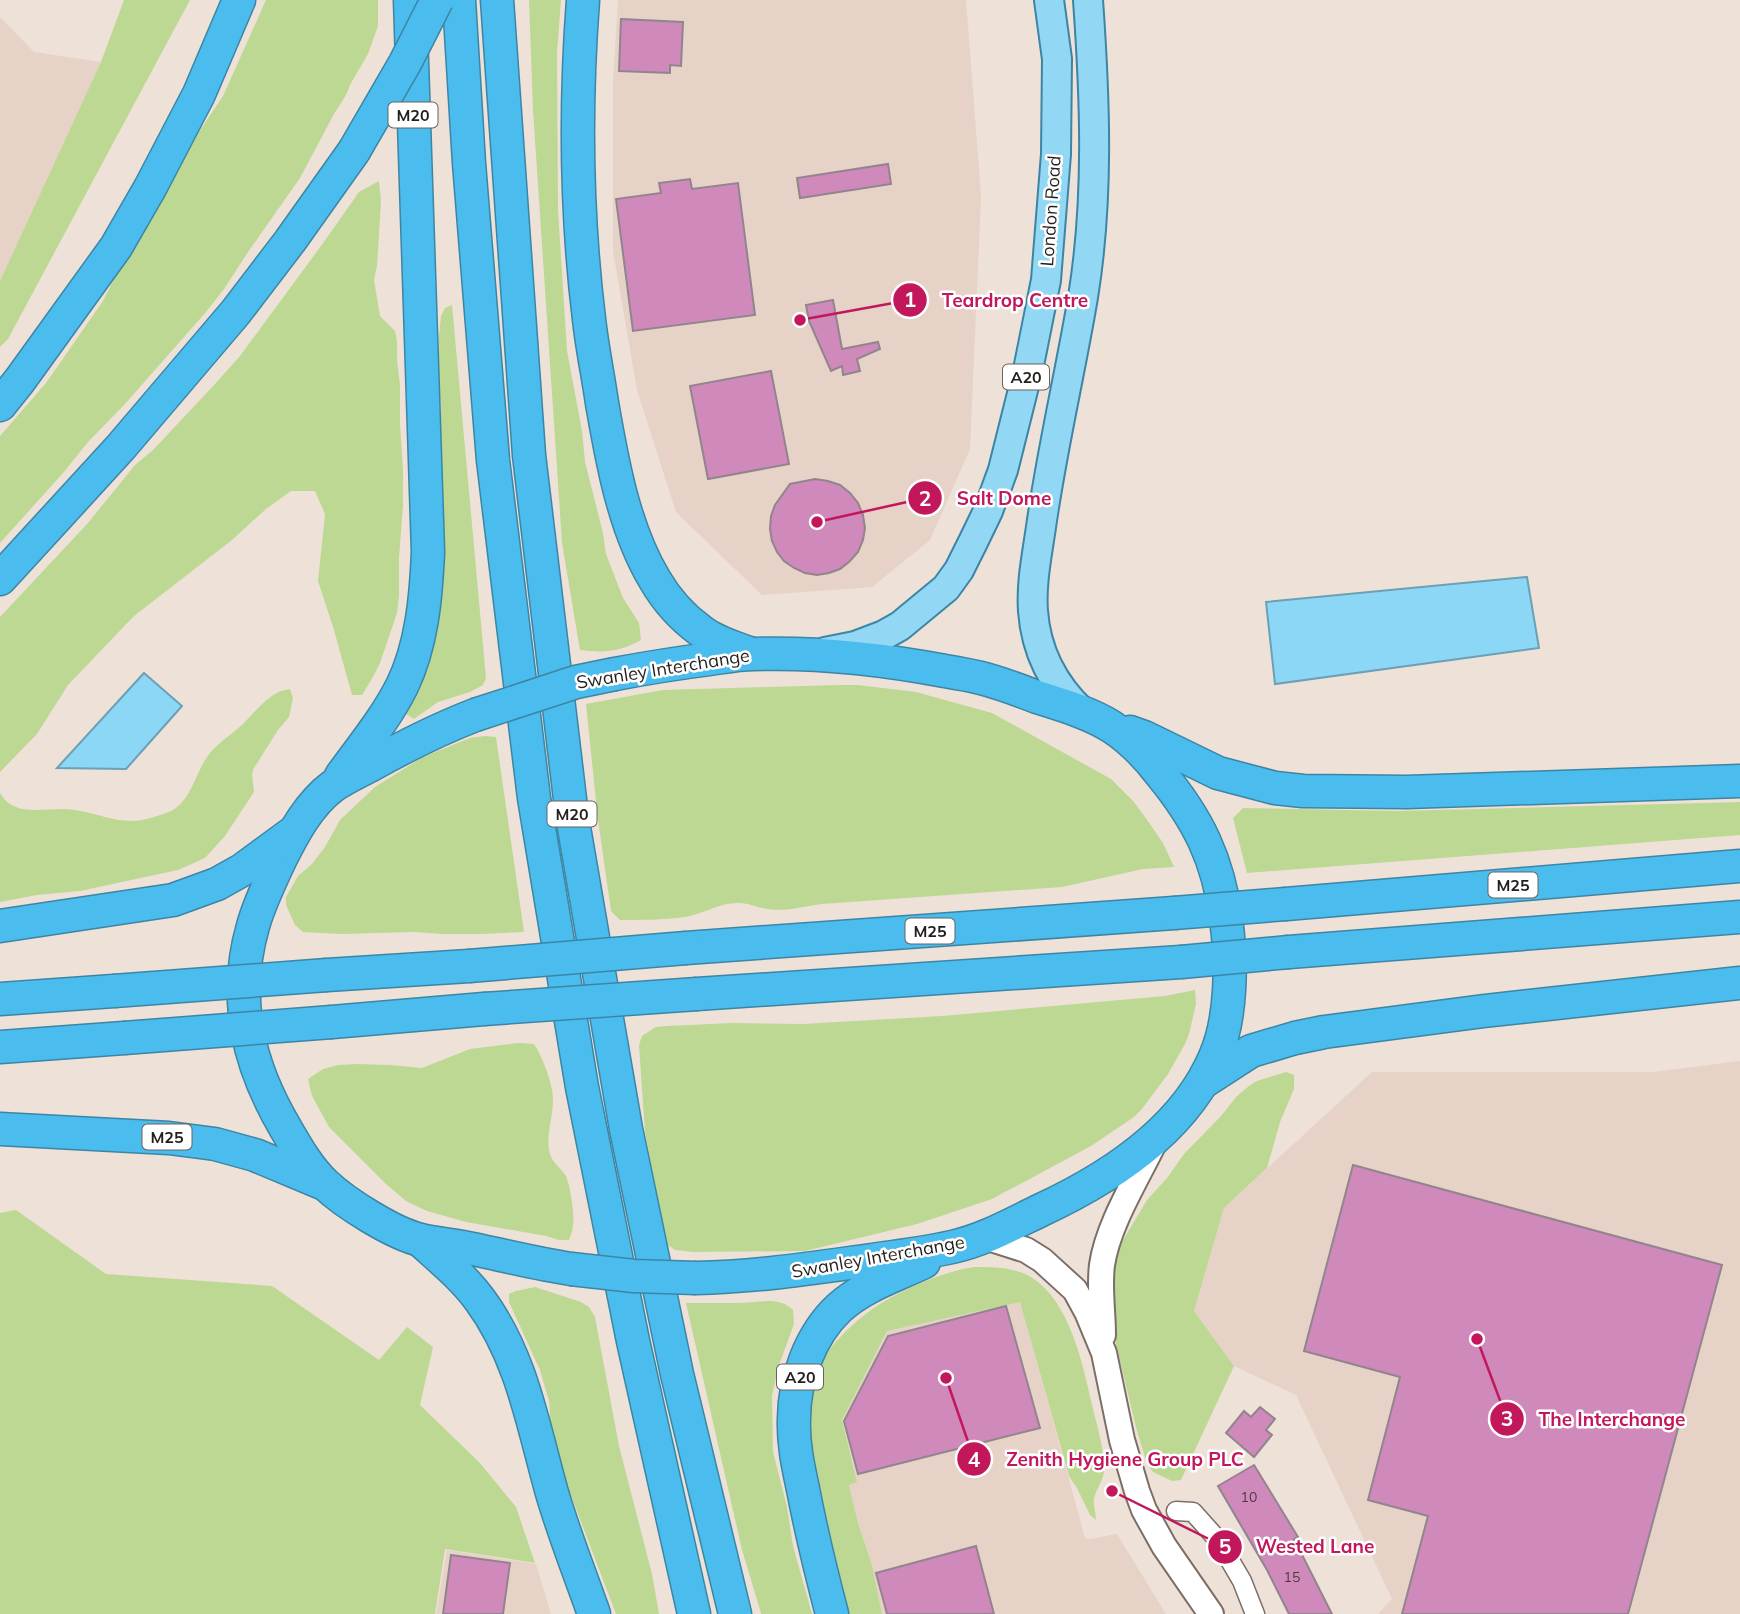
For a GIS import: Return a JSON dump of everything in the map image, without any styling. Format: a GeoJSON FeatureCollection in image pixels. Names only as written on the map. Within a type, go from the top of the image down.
{"type":"FeatureCollection","features":[{"type":"Feature","properties":{"kind":"highway","name":"M20"},"geometry":{"type":"LineString","coordinates":[[334,786],[403,685],[419,632],[427,582],[410,0]]}},
{"type":"Feature","properties":{"kind":"highway"},"geometry":{"type":"LineString","coordinates":[[0,579],[120,448],[235,313],[290,241],[354,150],[437,0]]}},
{"type":"Feature","properties":{"kind":"highway","name":"M20"},"geometry":{"type":"LineString","coordinates":[[459,0],[469,163],[494,460],[534,798],[590,1127],[633,1341],[694,1614]]}},
{"type":"Feature","properties":{"kind":"highway","name":"M20"},"geometry":{"type":"LineString","coordinates":[[497,0],[529,455],[572,816],[626,1129],[677,1374],[734,1614]]}},
{"type":"Feature","properties":{"kind":"highway"},"geometry":{"type":"LineString","coordinates":[[583,0],[577,132],[582,240],[589,319],[609,443],[623,501],[636,543],[654,580],[666,596],[702,632],[751,654]]}},
{"type":"Feature","properties":{"kind":"highway"},"geometry":{"type":"LineString","coordinates":[[0,405],[116,247],[198,94],[239,1]]}},
{"type":"Feature","properties":{"kind":"highway","name":"Swanley Interchange"},"geometry":{"type":"LineString","coordinates":[[751,654],[812,654],[883,660],[979,677],[1083,713],[1112,727],[1151,762],[1187,807],[1204,840],[1224,901],[1229,937],[1228,992],[1223,1035],[1201,1083],[1174,1118],[1157,1136],[1112,1171],[1070,1197],[985,1237],[953,1247],[767,1275],[696,1278],[634,1276],[571,1269],[462,1246],[419,1240],[389,1227],[326,1185],[310,1168],[276,1113],[254,1061],[244,1017],[245,972],[253,924],[270,880],[295,831],[311,807],[334,786],[420,738],[475,715],[576,682],[667,665],[751,654]]}},
{"type":"Feature","properties":{"kind":"highway"},"geometry":{"type":"LineString","coordinates":[[1112,727],[1144,737],[1218,773],[1275,788],[1303,792],[1407,792],[1740,781]]}},
{"type":"Feature","properties":{"kind":"highway"},"geometry":{"type":"LineString","coordinates":[[0,926],[173,900],[217,884],[242,870],[295,831]]}},
{"type":"Feature","properties":{"kind":"highway","name":"M25"},"geometry":{"type":"LineString","coordinates":[[0,999],[469,967],[1740,866]]}},
{"type":"Feature","properties":{"kind":"highway"},"geometry":{"type":"LineString","coordinates":[[0,1047],[484,1009],[1181,962],[1289,951],[1740,917]]}},
{"type":"Feature","properties":{"kind":"highway"},"geometry":{"type":"LineString","coordinates":[[1201,1083],[1251,1051],[1324,1032],[1740,982]]}},
{"type":"Feature","properties":{"kind":"highway","name":"M25"},"geometry":{"type":"LineString","coordinates":[[0,1129],[169,1138],[215,1144],[255,1155],[326,1185]]}},
{"type":"Feature","properties":{"kind":"highway"},"geometry":{"type":"LineString","coordinates":[[419,1240],[472,1290],[507,1345],[521,1378],[553,1497],[594,1614]]}},
{"type":"Feature","properties":{"kind":"highway","name":"A20"},"geometry":{"type":"LineString","coordinates":[[832,1614],[807,1513],[794,1437],[795,1403],[806,1358],[815,1340],[837,1310],[877,1283],[953,1247]]}},
{"type":"Feature","properties":{"kind":"main road","name":"London Road"},"geometry":{"type":"LineString","coordinates":[[812,654],[855,646],[884,635],[900,626],[946,588],[959,570],[988,511],[1003,470],[1028,370],[1046,280],[1056,154],[1057,59],[1049,0]]}},
{"type":"Feature","properties":{"kind":"main road","name":"A20"},"geometry":{"type":"LineString","coordinates":[[1083,713],[1062,691],[1043,657],[1036,634],[1033,584],[1044,502],[1083,295],[1092,211],[1093,79],[1087,0]]}},
{"type":"Feature","properties":{"kind":"main road"},"geometry":{"type":"LineString","coordinates":[[1157,1136],[1106,1246],[1102,1267],[1104,1353],[1122,1440],[1140,1501],[1164,1546],[1212,1614]]}},
{"type":"Feature","properties":{"kind":"main road"},"geometry":{"type":"LineString","coordinates":[[985,1237],[1026,1250],[1042,1260],[1075,1290],[1104,1353]]}},
{"type":"Feature","properties":{"kind":"street"},"geometry":{"type":"LineString","coordinates":[[1176,1511],[1193,1512],[1217,1540],[1242,1581],[1255,1614]]}},
{"type":"Feature","properties":{"kind":"shaded area"},"geometry":{"type":"Polygon","coordinates":[[[618,0],[966,0],[981,196],[970,449],[930,540],[872,587],[762,595],[676,512],[637,390],[613,251],[613,83],[618,0]]]}},
{"type":"Feature","properties":{"kind":"shaded area"},"geometry":{"type":"Polygon","coordinates":[[[0,17],[34,52],[101,62],[0,281],[0,17]]]}},
{"type":"Feature","properties":{"kind":"shaded area"},"geometry":{"type":"Polygon","coordinates":[[[1740,1061],[1740,1614],[1378,1614],[1392,1599],[1296,1395],[1234,1366],[1194,1311],[1224,1208],[1372,1072],[1653,1072],[1740,1061]]]}},
{"type":"Feature","properties":{"kind":"shaded area"},"geometry":{"type":"Polygon","coordinates":[[[1020,1301],[1085,1538],[1117,1534],[1166,1614],[882,1614],[872,1565],[849,1484],[857,1482],[842,1420],[887,1331],[1020,1301]]]}},
{"type":"Feature","properties":{"kind":"shaded area"},"geometry":{"type":"Polygon","coordinates":[[[447,1550],[536,1564],[551,1614],[436,1614],[447,1550]]]}},
{"type":"Feature","properties":{"kind":"green space"},"geometry":{"type":"Polygon","coordinates":[[[124,0],[190,0],[8,339],[0,347],[0,281],[101,62],[124,0]]]}},
{"type":"Feature","properties":{"kind":"green space"},"geometry":{"type":"Polygon","coordinates":[[[266,0],[378,0],[378,26],[368,54],[300,178],[224,289],[0,543],[0,436],[46,383],[103,301],[121,265],[223,96],[266,0]]]}},
{"type":"Feature","properties":{"kind":"green space"},"geometry":{"type":"Polygon","coordinates":[[[529,0],[561,0],[557,53],[558,210],[567,351],[585,462],[606,554],[623,598],[639,623],[641,640],[611,651],[580,650],[562,543],[533,110],[529,0]]]}},
{"type":"Feature","properties":{"kind":"green space"},"geometry":{"type":"Polygon","coordinates":[[[379,181],[381,201],[374,280],[380,316],[395,331],[397,341],[403,505],[397,613],[380,663],[362,695],[352,695],[318,581],[325,514],[315,491],[291,491],[134,616],[68,685],[37,734],[0,772],[0,617],[88,523],[135,465],[153,450],[240,356],[359,192],[379,181]]]}},
{"type":"Feature","properties":{"kind":"green space"},"geometry":{"type":"Polygon","coordinates":[[[452,305],[486,678],[483,685],[438,702],[414,719],[406,714],[426,671],[433,643],[439,515],[439,336],[441,316],[445,308],[452,305]]]}},
{"type":"Feature","properties":{"kind":"green space"},"geometry":{"type":"Polygon","coordinates":[[[837,685],[916,692],[992,713],[1111,779],[1134,802],[1150,824],[1174,867],[1143,869],[1062,887],[822,904],[781,910],[730,903],[685,917],[620,920],[611,911],[586,704],[663,690],[837,685]]]}},
{"type":"Feature","properties":{"kind":"green space"},"geometry":{"type":"Polygon","coordinates":[[[290,689],[293,698],[289,717],[254,768],[254,792],[225,836],[205,858],[178,870],[80,891],[0,902],[0,793],[12,805],[28,810],[63,809],[132,821],[169,812],[186,797],[205,760],[215,747],[242,725],[267,699],[290,689]]]}},
{"type":"Feature","properties":{"kind":"green space"},"geometry":{"type":"Polygon","coordinates":[[[496,737],[524,932],[342,934],[303,932],[295,925],[286,905],[286,897],[298,876],[325,847],[340,820],[375,787],[423,757],[470,738],[496,737]]]}},
{"type":"Feature","properties":{"kind":"green space"},"geometry":{"type":"Polygon","coordinates":[[[1740,802],[1740,835],[1247,873],[1233,818],[1243,808],[1398,811],[1740,802]]]}},
{"type":"Feature","properties":{"kind":"green space"},"geometry":{"type":"Polygon","coordinates":[[[1195,990],[1196,1004],[1185,1044],[1168,1074],[1142,1109],[1091,1146],[992,1199],[917,1224],[805,1251],[693,1252],[675,1250],[668,1245],[645,1132],[639,1045],[642,1036],[656,1027],[732,1023],[803,1024],[942,1016],[1165,996],[1195,990]]]}},
{"type":"Feature","properties":{"kind":"green space"},"geometry":{"type":"Polygon","coordinates":[[[518,1043],[534,1044],[544,1064],[553,1094],[549,1148],[551,1158],[566,1176],[569,1186],[573,1220],[569,1240],[466,1222],[427,1211],[406,1201],[329,1127],[312,1096],[308,1079],[323,1069],[338,1065],[422,1068],[470,1049],[518,1043]]]}},
{"type":"Feature","properties":{"kind":"green space"},"geometry":{"type":"Polygon","coordinates":[[[1286,1072],[1294,1075],[1294,1089],[1280,1122],[1267,1168],[1224,1208],[1194,1311],[1234,1366],[1181,1480],[1172,1481],[1153,1472],[1147,1464],[1116,1344],[1112,1299],[1119,1247],[1147,1200],[1184,1154],[1237,1096],[1257,1081],[1286,1072]]]}},
{"type":"Feature","properties":{"kind":"green space"},"geometry":{"type":"Polygon","coordinates":[[[16,1210],[106,1274],[272,1286],[379,1360],[407,1327],[433,1347],[420,1405],[480,1463],[516,1507],[535,1563],[445,1549],[435,1614],[0,1614],[0,1213],[16,1210]]]}},
{"type":"Feature","properties":{"kind":"green space"},"geometry":{"type":"Polygon","coordinates":[[[974,1267],[1010,1269],[1031,1277],[1056,1302],[1065,1318],[1079,1353],[1103,1452],[1104,1472],[1094,1499],[1096,1520],[1090,1515],[1069,1476],[1020,1302],[887,1331],[842,1420],[857,1482],[849,1485],[872,1565],[882,1614],[849,1614],[811,1447],[809,1413],[814,1379],[823,1359],[837,1340],[871,1310],[920,1283],[974,1267]]]}},
{"type":"Feature","properties":{"kind":"green space"},"geometry":{"type":"Polygon","coordinates":[[[535,1287],[581,1302],[589,1307],[595,1317],[619,1446],[652,1574],[659,1614],[616,1614],[564,1477],[548,1423],[549,1401],[540,1370],[509,1302],[509,1294],[535,1287]]]}},
{"type":"Feature","properties":{"kind":"green space"},"geometry":{"type":"Polygon","coordinates":[[[686,1303],[782,1303],[793,1310],[794,1324],[779,1365],[772,1396],[773,1452],[787,1507],[793,1546],[812,1614],[761,1614],[742,1550],[686,1303]]]}},
{"type":"Feature","properties":{"kind":"water"},"geometry":{"type":"Polygon","coordinates":[[[1527,577],[1539,648],[1275,684],[1266,602],[1527,577]]]}},
{"type":"Feature","properties":{"kind":"water"},"geometry":{"type":"Polygon","coordinates":[[[144,673],[182,706],[126,769],[57,768],[144,673]]]}},
{"type":"Feature","properties":{"kind":"building"},"geometry":{"type":"Polygon","coordinates":[[[621,19],[683,22],[681,66],[670,65],[670,73],[619,71],[621,19]]]}},
{"type":"Feature","properties":{"kind":"building"},"geometry":{"type":"Polygon","coordinates":[[[888,164],[891,184],[800,198],[797,178],[888,164]]]}},
{"type":"Feature","properties":{"kind":"building"},"geometry":{"type":"Polygon","coordinates":[[[690,179],[692,189],[738,183],[755,315],[633,331],[616,199],[661,193],[659,183],[690,179]]]}},
{"type":"Feature","properties":{"kind":"building"},"geometry":{"type":"Polygon","coordinates":[[[833,300],[842,349],[878,342],[880,349],[857,359],[860,371],[843,375],[842,366],[831,371],[809,321],[806,305],[833,300]]]}},
{"type":"Feature","properties":{"kind":"building"},"geometry":{"type":"Polygon","coordinates":[[[771,371],[789,464],[708,479],[690,386],[771,371]]]}},
{"type":"Feature","properties":{"kind":"building"},"geometry":{"type":"Polygon","coordinates":[[[815,479],[840,485],[850,493],[858,503],[865,528],[858,552],[849,562],[840,569],[817,575],[805,573],[784,561],[772,541],[770,529],[775,505],[790,484],[815,479]]]}},
{"type":"Feature","properties":{"kind":"building"},"geometry":{"type":"Polygon","coordinates":[[[1353,1165],[1722,1265],[1628,1614],[1402,1614],[1428,1516],[1368,1500],[1400,1377],[1304,1351],[1353,1165]]]}},
{"type":"Feature","properties":{"kind":"building"},"geometry":{"type":"Polygon","coordinates":[[[1006,1306],[1040,1428],[858,1474],[844,1421],[888,1336],[1006,1306]]]}},
{"type":"Feature","properties":{"kind":"building"},"geometry":{"type":"Polygon","coordinates":[[[1260,1407],[1275,1419],[1266,1430],[1272,1435],[1254,1457],[1226,1433],[1244,1411],[1251,1417],[1260,1407]]]}},
{"type":"Feature","properties":{"kind":"building"},"geometry":{"type":"Polygon","coordinates":[[[1254,1465],[1298,1537],[1294,1539],[1332,1614],[1289,1614],[1267,1570],[1218,1486],[1254,1465]]]}},
{"type":"Feature","properties":{"kind":"building"},"geometry":{"type":"Polygon","coordinates":[[[976,1546],[994,1614],[887,1614],[876,1573],[976,1546]]]}},
{"type":"Feature","properties":{"kind":"building"},"geometry":{"type":"Polygon","coordinates":[[[451,1555],[510,1563],[503,1614],[443,1614],[451,1555]]]}},
{"type":"Feature","properties":{"kind":"place","name":"Teardrop Centre"},"geometry":{"type":"Point","coordinates":[800,320]}},
{"type":"Feature","properties":{"kind":"place","name":"Salt Dome"},"geometry":{"type":"Point","coordinates":[817,522]}},
{"type":"Feature","properties":{"kind":"place","name":"The Interchange"},"geometry":{"type":"Point","coordinates":[1477,1339]}},
{"type":"Feature","properties":{"kind":"place","name":"Zenith Hygiene Group PLC"},"geometry":{"type":"Point","coordinates":[946,1378]}},
{"type":"Feature","properties":{"kind":"place","name":"Wested Lane"},"geometry":{"type":"Point","coordinates":[1112,1491]}}]}
